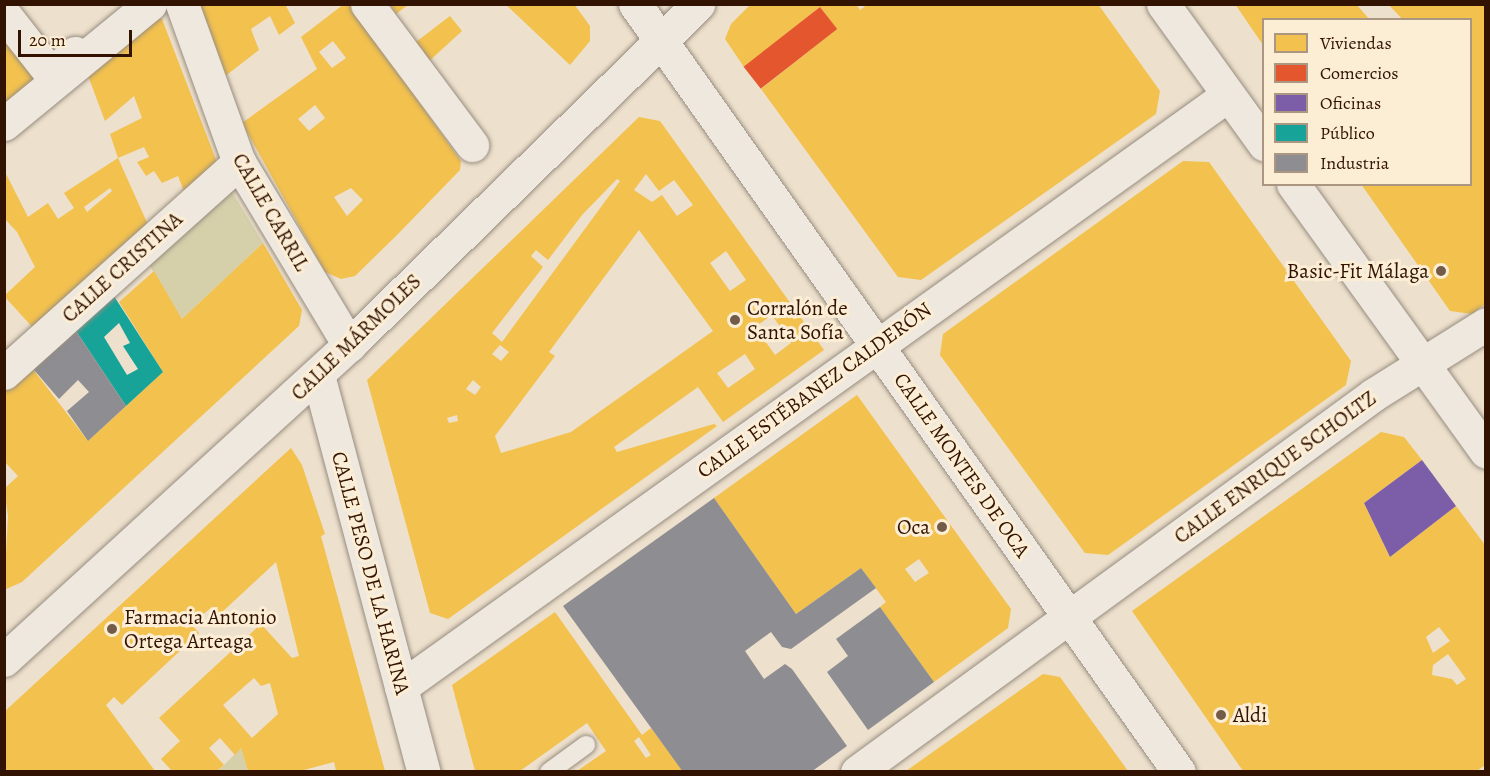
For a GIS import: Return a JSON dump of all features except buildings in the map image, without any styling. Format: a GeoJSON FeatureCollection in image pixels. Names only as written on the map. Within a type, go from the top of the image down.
{"type":"FeatureCollection","features":[{"type":"Feature","properties":{"kind":"street"},"geometry":{"type":"LineString","coordinates":[[4,14],[51,74],[130,4]]}},
{"type":"Feature","properties":{"kind":"street"},"geometry":{"type":"LineString","coordinates":[[4,124],[150,4]]}},
{"type":"Feature","properties":{"kind":"street","name":"CALLE CARRIL"},"geometry":{"type":"LineString","coordinates":[[182,4],[238,162],[349,345]]}},
{"type":"Feature","properties":{"kind":"street"},"geometry":{"type":"LineString","coordinates":[[367,4],[472,145]]}},
{"type":"Feature","properties":{"kind":"street","name":"CALLE MONTES DE OCA"},"geometry":{"type":"LineString","coordinates":[[635,4],[1179,771]]}},
{"type":"Feature","properties":{"kind":"street","name":"CALLE MÁRMOLES"},"geometry":{"type":"LineString","coordinates":[[4,660],[318,375],[698,4]]}},
{"type":"Feature","properties":{"kind":"street"},"geometry":{"type":"LineString","coordinates":[[1162,4],[1262,143]]}},
{"type":"Feature","properties":{"kind":"street","name":"CALLE ESTÉBANEZ CALDERÓN"},"geometry":{"type":"LineString","coordinates":[[401,687],[1228,95]]}},
{"type":"Feature","properties":{"kind":"street","name":"CALLE CRISTINA"},"geometry":{"type":"LineString","coordinates":[[4,373],[238,162]]}},
{"type":"Feature","properties":{"kind":"street"},"geometry":{"type":"LineString","coordinates":[[1294,186],[1485,452]]}},
{"type":"Feature","properties":{"kind":"street","name":"CALLE ENRIQUE SCHOLTZ"},"geometry":{"type":"LineString","coordinates":[[857,771],[1373,395],[1423,366],[1485,324]]}},
{"type":"Feature","properties":{"kind":"street","name":"CALLE PESO DE LA HARINA"},"geometry":{"type":"LineString","coordinates":[[318,375],[424,771]]}},
{"type":"Feature","properties":{"kind":"lane"},"geometry":{"type":"LineString","coordinates":[[549,771],[586,745]]}},
{"type":"Feature","properties":{"kind":"shaded area"},"geometry":{"type":"Polygon","coordinates":[[[228,185],[263,243],[182,319],[145,258],[228,185]]]}},
{"type":"Feature","properties":{"kind":"shaded area"},"geometry":{"type":"Polygon","coordinates":[[[241,748],[248,771],[217,772],[241,748]]]}},
{"type":"Feature","properties":{"kind":"place","name":"Basic-Fit Málaga"},"geometry":{"type":"Point","coordinates":[1441,271]}},
{"type":"Feature","properties":{"kind":"place","name":"Corralón de Santa Sofía"},"geometry":{"type":"Point","coordinates":[735,320]}},
{"type":"Feature","properties":{"kind":"place","name":"Oca"},"geometry":{"type":"Point","coordinates":[942,527]}},
{"type":"Feature","properties":{"kind":"place","name":"Farmacia Antonio Ortega Arteaga"},"geometry":{"type":"Point","coordinates":[112,629]}},
{"type":"Feature","properties":{"kind":"place","name":"Aldi"},"geometry":{"type":"Point","coordinates":[1221,715]}}]}
